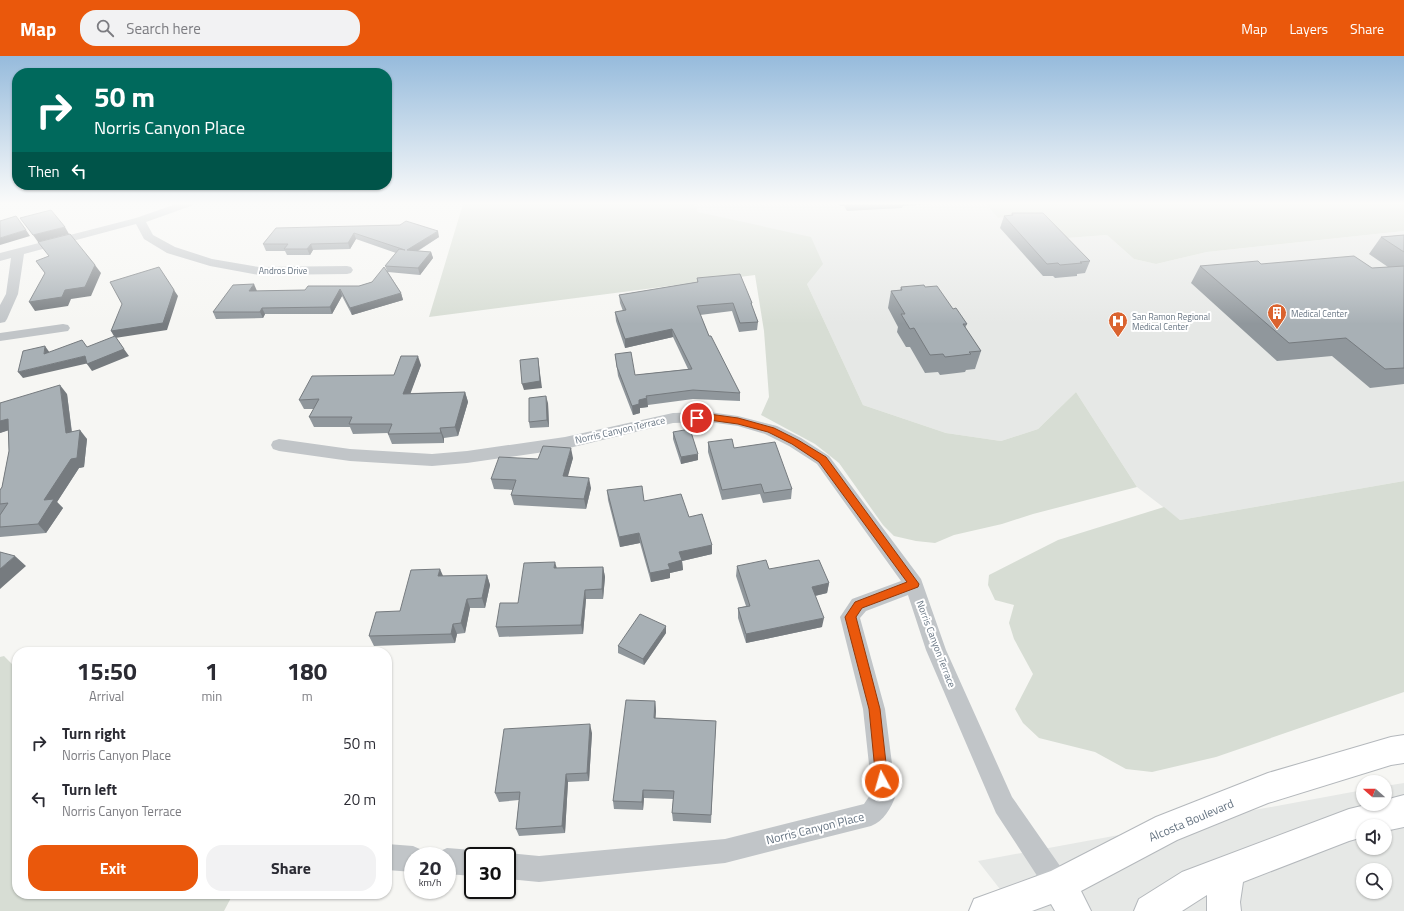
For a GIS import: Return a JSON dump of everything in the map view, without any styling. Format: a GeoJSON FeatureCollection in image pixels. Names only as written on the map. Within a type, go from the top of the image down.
{"type":"FeatureCollection","features":[{"type":"Feature","properties":{"kind":"main road","name":"Alcosta Boulevard"},"geometry":{"type":"LineString","coordinates":[[986,911],[1066,898],[1168,828],[1268,788],[1391,751],[1404,749]]}},
{"type":"Feature","properties":{"kind":"main road"},"geometry":{"type":"LineString","coordinates":[[1151,911],[1194,884],[1349,825],[1404,811]]}},
{"type":"Feature","properties":{"kind":"main road"},"geometry":{"type":"LineString","coordinates":[[1224,911],[1223,902],[1228,871]]}},
{"type":"Feature","properties":{"kind":"street"},"geometry":{"type":"LineString","coordinates":[[0,257],[49,244]]}},
{"type":"Feature","properties":{"kind":"street","name":"Andros Drive"},"geometry":{"type":"LineString","coordinates":[[160,244],[171,250],[210,262],[259,271],[347,270]]}},
{"type":"Feature","properties":{"kind":"street"},"geometry":{"type":"LineString","coordinates":[[0,319],[12,294],[18,252]]}},
{"type":"Feature","properties":{"kind":"street"},"geometry":{"type":"LineString","coordinates":[[0,337],[63,328]]}},
{"type":"Feature","properties":{"kind":"street","name":"Norris Canyon Terrace"},"geometry":{"type":"LineString","coordinates":[[279,445],[350,455],[432,460],[466,457],[565,443],[673,418],[709,417],[738,421],[771,430],[795,442],[823,460],[914,584],[936,650],[1004,805],[1066,898]]}},
{"type":"Feature","properties":{"kind":"street","name":"Norris Canyon Place"},"geometry":{"type":"LineString","coordinates":[[516,867],[539,869],[725,851],[871,814],[884,795],[874,709],[850,617],[858,605],[914,584]]}},
{"type":"Feature","properties":{"kind":"street"},"geometry":{"type":"LineString","coordinates":[[392,857],[404,858]]}},
{"type":"Feature","properties":{"kind":"shaded area"},"geometry":{"type":"Polygon","coordinates":[[[451,244],[814,244],[823,264],[807,284],[863,405],[946,433],[1001,441],[1038,429],[1076,392],[1137,487],[1033,514],[1002,524],[954,535],[935,543],[916,541],[894,536],[883,525],[839,463],[815,444],[761,415],[769,397],[764,331],[755,275],[429,317],[451,244]]]}},
{"type":"Feature","properties":{"kind":"shaded area","name":"San Ramon Regional Medical Center"},"geometry":{"type":"Polygon","coordinates":[[[810,244],[1117,244],[1134,259],[1156,264],[1207,252],[1283,244],[1404,244],[1404,481],[1180,520],[1137,487],[1076,392],[1038,429],[1001,441],[946,433],[863,405],[807,284],[810,244]]]}},
{"type":"Feature","properties":{"kind":"shaded area"},"geometry":{"type":"Polygon","coordinates":[[[1117,244],[1283,244],[1207,252],[1156,264],[1134,259],[1117,244]]]}},
{"type":"Feature","properties":{"kind":"shaded area"},"geometry":{"type":"Polygon","coordinates":[[[1404,481],[1404,692],[1216,757],[1152,772],[1126,769],[1095,752],[1039,738],[1023,723],[1015,709],[1033,674],[1014,639],[1009,623],[1014,605],[995,600],[988,585],[989,575],[1058,540],[1164,507],[1180,520],[1404,481]]]}},
{"type":"Feature","properties":{"kind":"shaded area"},"geometry":{"type":"Polygon","coordinates":[[[4,656],[12,664],[12,899],[230,899],[224,911],[0,911],[0,657],[4,656]]]}},
{"type":"Feature","properties":{"kind":"shaded area"},"geometry":{"type":"Polygon","coordinates":[[[1404,783],[1404,911],[1017,911],[978,861],[1356,791],[1356,811],[1392,811],[1392,785],[1404,783]]]}},
{"type":"Feature","properties":{"kind":"building"},"geometry":{"type":"Polygon","coordinates":[[[39,244],[78,244],[95,265],[85,287],[65,290],[62,297],[29,302],[45,273],[36,261],[49,256],[39,244]]]}},
{"type":"Feature","properties":{"kind":"building"},"geometry":{"type":"Polygon","coordinates":[[[263,244],[315,244],[311,244],[307,249],[284,249],[288,244],[263,244]]]}},
{"type":"Feature","properties":{"kind":"building"},"geometry":{"type":"Polygon","coordinates":[[[387,244],[417,244],[407,250],[431,252],[418,268],[385,266],[399,249],[405,250],[387,244]]]}},
{"type":"Feature","properties":{"kind":"building"},"geometry":{"type":"Polygon","coordinates":[[[1029,244],[1073,244],[1090,261],[1060,265],[1058,263],[1047,264],[1029,244]]]}},
{"type":"Feature","properties":{"kind":"building"},"geometry":{"type":"Polygon","coordinates":[[[1392,244],[1404,244],[1404,252],[1392,244]]]}},
{"type":"Feature","properties":{"kind":"building","name":"Medical Center"},"geometry":{"type":"Polygon","coordinates":[[[1354,256],[1372,268],[1404,266],[1404,368],[1385,369],[1346,338],[1289,343],[1200,266],[1258,261],[1261,264],[1354,256]]]}},
{"type":"Feature","properties":{"kind":"building"},"geometry":{"type":"Polygon","coordinates":[[[159,267],[174,290],[163,323],[111,331],[122,304],[110,282],[159,267]]]}},
{"type":"Feature","properties":{"kind":"building"},"geometry":{"type":"Polygon","coordinates":[[[384,267],[401,293],[350,308],[340,289],[330,307],[262,308],[260,312],[213,312],[233,285],[254,284],[249,291],[305,290],[308,286],[359,286],[372,282],[384,267]]]}},
{"type":"Feature","properties":{"kind":"building"},"geometry":{"type":"Polygon","coordinates":[[[740,274],[758,322],[740,323],[733,303],[697,306],[709,336],[711,336],[740,393],[693,390],[646,396],[647,398],[639,400],[639,404],[632,406],[617,367],[615,354],[631,352],[635,375],[692,369],[672,329],[625,339],[615,312],[626,310],[619,295],[698,282],[697,278],[740,274]]]}},
{"type":"Feature","properties":{"kind":"building"},"geometry":{"type":"Polygon","coordinates":[[[924,285],[925,287],[937,286],[953,309],[956,308],[967,324],[963,324],[981,351],[969,352],[971,354],[945,357],[943,354],[930,355],[914,328],[910,329],[901,314],[905,314],[891,291],[902,290],[901,287],[924,285]]]}},
{"type":"Feature","properties":{"kind":"building"},"geometry":{"type":"Polygon","coordinates":[[[115,336],[124,349],[87,364],[85,356],[18,372],[23,351],[45,346],[44,354],[82,340],[87,347],[115,336]]]}},
{"type":"Feature","properties":{"kind":"building"},"geometry":{"type":"Polygon","coordinates":[[[401,356],[418,356],[403,394],[465,392],[455,427],[440,428],[441,433],[388,434],[392,424],[349,424],[352,417],[309,417],[319,399],[299,400],[312,376],[394,375],[401,356]]]}},
{"type":"Feature","properties":{"kind":"building"},"geometry":{"type":"Polygon","coordinates":[[[538,358],[540,381],[522,384],[520,360],[538,358]]]}},
{"type":"Feature","properties":{"kind":"building"},"geometry":{"type":"Polygon","coordinates":[[[60,385],[66,433],[80,430],[77,458],[71,459],[44,500],[54,499],[38,524],[0,527],[0,515],[8,503],[0,504],[0,490],[2,487],[9,451],[8,419],[0,421],[0,403],[60,385]]]}},
{"type":"Feature","properties":{"kind":"building"},"geometry":{"type":"Polygon","coordinates":[[[546,396],[547,420],[529,422],[529,398],[546,396]]]}},
{"type":"Feature","properties":{"kind":"building"},"geometry":{"type":"Polygon","coordinates":[[[690,429],[698,454],[681,457],[673,432],[690,429]]]}},
{"type":"Feature","properties":{"kind":"building"},"geometry":{"type":"Polygon","coordinates":[[[732,439],[734,448],[775,442],[792,489],[764,493],[761,484],[722,490],[708,442],[732,439]]]}},
{"type":"Feature","properties":{"kind":"building"},"geometry":{"type":"Polygon","coordinates":[[[543,446],[571,448],[563,476],[589,478],[584,499],[511,495],[516,480],[491,479],[499,457],[538,459],[543,446]]]}},
{"type":"Feature","properties":{"kind":"building"},"geometry":{"type":"Polygon","coordinates":[[[642,486],[644,501],[681,494],[689,517],[702,514],[712,545],[679,552],[682,560],[668,564],[670,569],[650,573],[639,533],[619,537],[607,490],[642,486]]]}},
{"type":"Feature","properties":{"kind":"building"},"geometry":{"type":"Polygon","coordinates":[[[0,552],[15,556],[0,569],[0,552]]]}},
{"type":"Feature","properties":{"kind":"building"},"geometry":{"type":"Polygon","coordinates":[[[766,560],[769,569],[819,560],[829,583],[812,587],[824,618],[746,634],[738,608],[750,606],[737,566],[766,560]]]}},
{"type":"Feature","properties":{"kind":"building"},"geometry":{"type":"Polygon","coordinates":[[[555,562],[554,568],[603,567],[602,589],[585,590],[581,625],[496,627],[500,603],[518,603],[524,563],[555,562]]]}},
{"type":"Feature","properties":{"kind":"building"},"geometry":{"type":"Polygon","coordinates":[[[440,569],[438,576],[487,575],[482,598],[467,599],[461,623],[453,624],[451,634],[369,636],[376,612],[400,611],[411,570],[440,569]]]}},
{"type":"Feature","properties":{"kind":"building"},"geometry":{"type":"Polygon","coordinates":[[[640,614],[666,626],[643,659],[618,646],[640,614]]]}},
{"type":"Feature","properties":{"kind":"building"},"geometry":{"type":"Polygon","coordinates":[[[626,700],[655,701],[654,718],[716,721],[711,815],[672,813],[674,791],[643,790],[642,802],[613,801],[626,700]]]}},
{"type":"Feature","properties":{"kind":"building"},"geometry":{"type":"Polygon","coordinates":[[[590,724],[587,773],[566,774],[562,826],[516,829],[520,792],[495,793],[504,729],[590,724]]]}},
{"type":"Feature","properties":{"kind":"place","name":"Medical Center"},"geometry":{"type":"Point","coordinates":[1277,330]}},
{"type":"Feature","properties":{"kind":"place","name":"San Ramon Regional Medical Center"},"geometry":{"type":"Point","coordinates":[1118,338]}},
{"type":"Feature","properties":{"kind":"route"},"geometry":{"type":"LineString","coordinates":[[697,418],[709,417],[738,421],[771,430],[795,442],[823,460],[914,584],[858,605],[850,617],[874,709],[882,781]]}}]}
